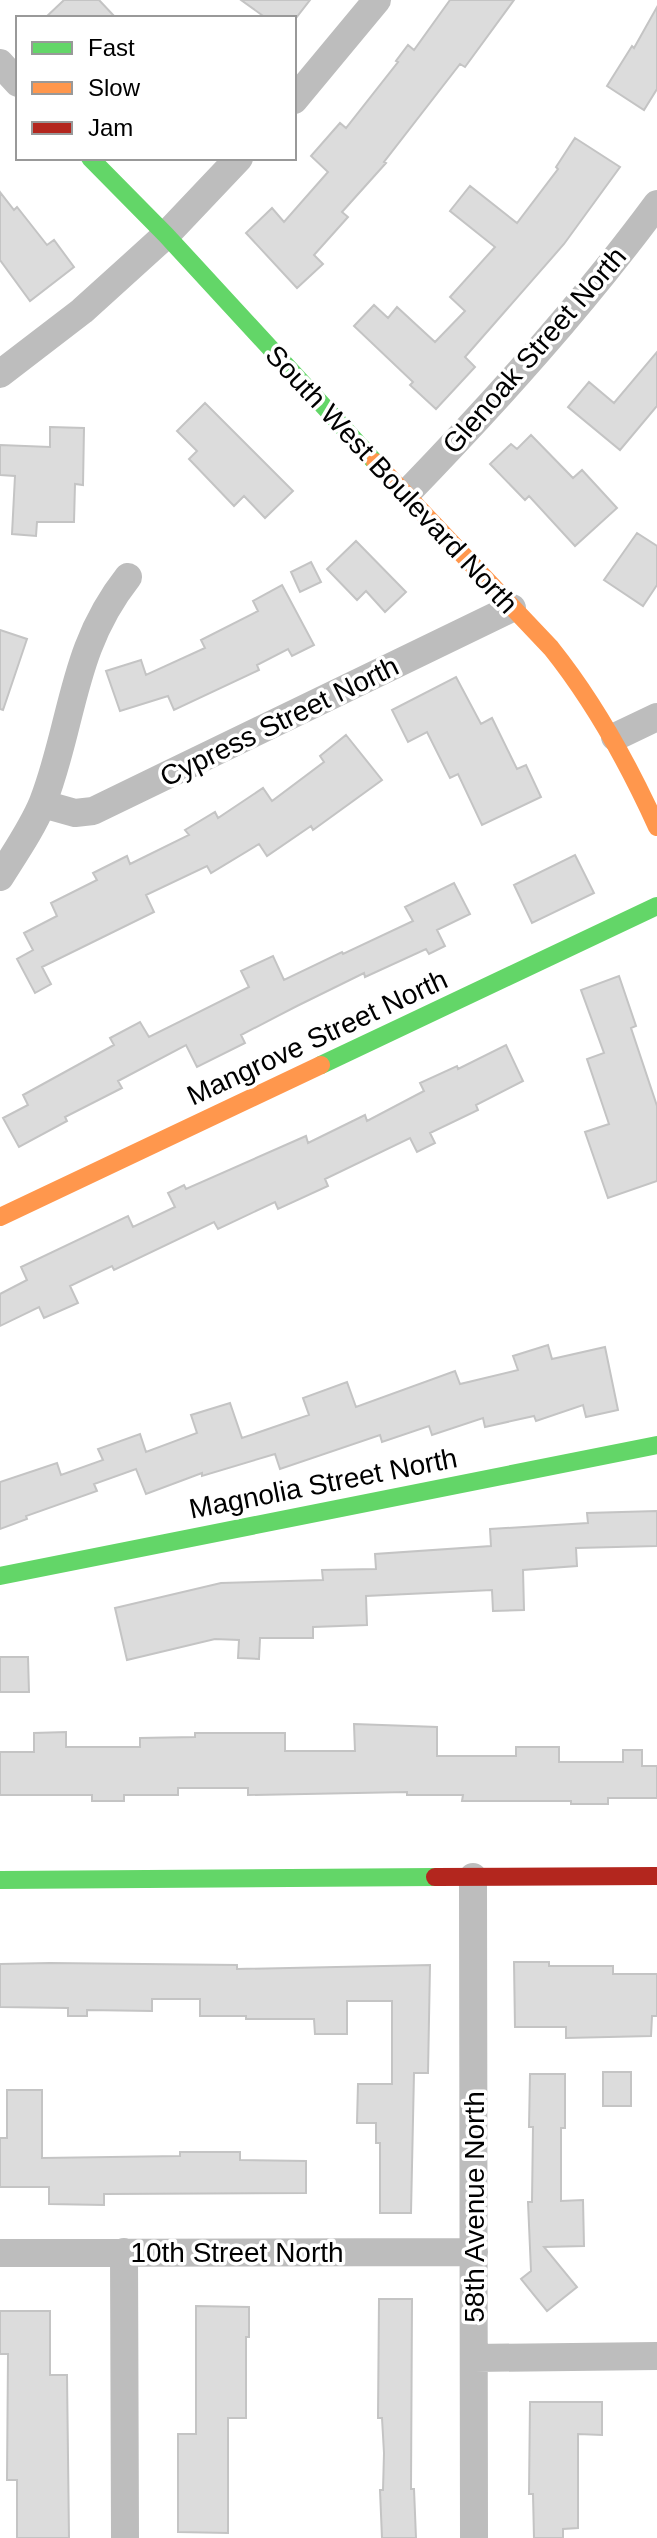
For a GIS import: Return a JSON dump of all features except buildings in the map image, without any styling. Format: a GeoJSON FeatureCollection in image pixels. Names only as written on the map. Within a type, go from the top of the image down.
{"type":"FeatureCollection","features":[{"type":"Feature","properties":{"kind":"street"},"geometry":{"type":"LineString","coordinates":[[296,98],[377,0]]}},
{"type":"Feature","properties":{"kind":"street"},"geometry":{"type":"LineString","coordinates":[[0,63],[16,81]]}},
{"type":"Feature","properties":{"kind":"street","name":"South West Boulevard North"},"geometry":{"type":"LineString","coordinates":[[92,160],[166,235],[551,648],[584,688],[615,737],[657,827]]}},
{"type":"Feature","properties":{"kind":"street"},"geometry":{"type":"LineString","coordinates":[[0,374],[82,311],[166,235],[237,160]]}},
{"type":"Feature","properties":{"kind":"street","name":"Glenoak Street North"},"geometry":{"type":"LineString","coordinates":[[407,493],[503,394],[572,314],[657,204]]}},
{"type":"Feature","properties":{"kind":"street"},"geometry":{"type":"LineString","coordinates":[[0,877],[43,804],[88,644],[128,577]]}},
{"type":"Feature","properties":{"kind":"street","name":"Cypress Street North"},"geometry":{"type":"LineString","coordinates":[[43,804],[75,813],[93,811],[512,608]]}},
{"type":"Feature","properties":{"kind":"street"},"geometry":{"type":"LineString","coordinates":[[615,737],[657,717]]}},
{"type":"Feature","properties":{"kind":"street","name":"Mangrove Street North"},"geometry":{"type":"LineString","coordinates":[[0,1217],[657,906]]}},
{"type":"Feature","properties":{"kind":"street","name":"Magnolia Street North"},"geometry":{"type":"LineString","coordinates":[[0,1576],[657,1445]]}},
{"type":"Feature","properties":{"kind":"street"},"geometry":{"type":"LineString","coordinates":[[0,1880],[657,1876]]}},
{"type":"Feature","properties":{"kind":"street","name":"58th Avenue North"},"geometry":{"type":"LineString","coordinates":[[473,1877],[474,2538]]}},
{"type":"Feature","properties":{"kind":"street"},"geometry":{"type":"LineString","coordinates":[[124,2252],[125,2538]]}},
{"type":"Feature","properties":{"kind":"street","name":"10th Street North"},"geometry":{"type":"LineString","coordinates":[[0,2253],[474,2252]]}},
{"type":"Feature","properties":{"kind":"street"},"geometry":{"type":"LineString","coordinates":[[474,2358],[657,2356]]}},
{"type":"Feature","properties":{"kind":"traffic: fast"},"geometry":{"type":"LineString","coordinates":[[92,160],[166,235],[375,462]]}},
{"type":"Feature","properties":{"kind":"traffic: fast"},"geometry":{"type":"LineString","coordinates":[[321,1065],[657,906]]}},
{"type":"Feature","properties":{"kind":"traffic: fast"},"geometry":{"type":"LineString","coordinates":[[0,1576],[657,1445]]}},
{"type":"Feature","properties":{"kind":"traffic: fast"},"geometry":{"type":"LineString","coordinates":[[0,1880],[435,1877]]}},
{"type":"Feature","properties":{"kind":"traffic: slow"},"geometry":{"type":"LineString","coordinates":[[375,462],[551,648],[610,734],[657,827]]}},
{"type":"Feature","properties":{"kind":"traffic: slow"},"geometry":{"type":"LineString","coordinates":[[0,1217],[321,1065]]}},
{"type":"Feature","properties":{"kind":"traffic: jam"},"geometry":{"type":"LineString","coordinates":[[435,1877],[657,1876]]}}]}
